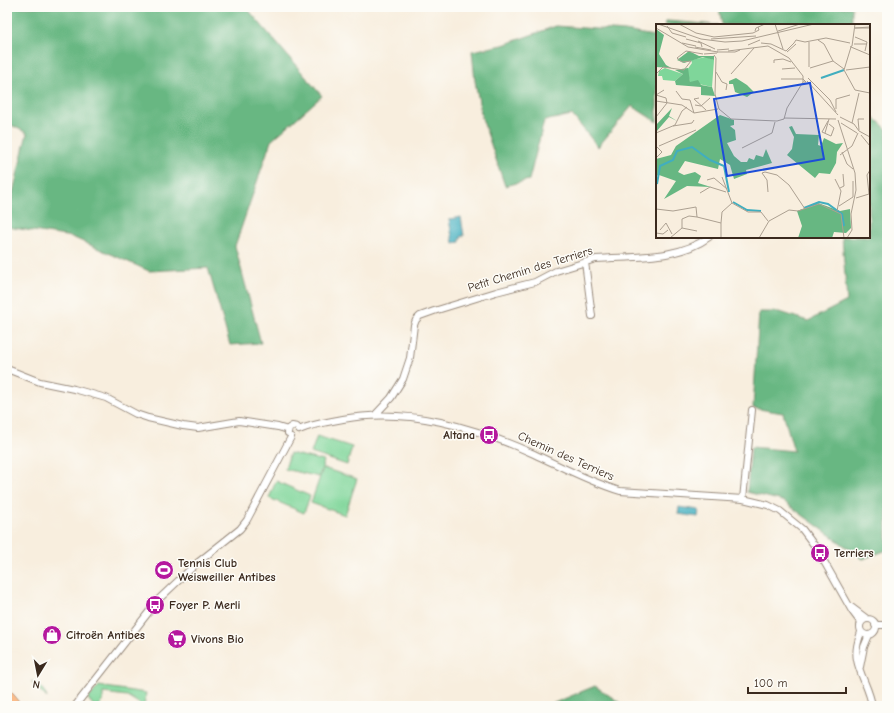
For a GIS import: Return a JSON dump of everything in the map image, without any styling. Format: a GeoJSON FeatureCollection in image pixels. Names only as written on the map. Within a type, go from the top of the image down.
{"type":"FeatureCollection","features":[{"type":"Feature","properties":{"kind":"main road"},"geometry":{"type":"LineString","coordinates":[[7,692],[19,706]]}},
{"type":"Feature","properties":{"kind":"street","name":"Petit Chemin des Terriers"},"geometry":{"type":"LineString","coordinates":[[375,415],[391,398],[403,379],[410,358],[414,325],[420,316],[434,310],[536,282],[556,271],[585,262],[674,253],[702,242],[708,238]]}},
{"type":"Feature","properties":{"kind":"street"},"geometry":{"type":"LineString","coordinates":[[585,262],[592,316]]}},
{"type":"Feature","properties":{"kind":"street"},"geometry":{"type":"LineString","coordinates":[[7,369],[40,382],[74,389],[106,398],[136,414],[148,418],[183,426],[198,428],[239,422],[278,427],[288,430]]}},
{"type":"Feature","properties":{"kind":"street"},"geometry":{"type":"LineString","coordinates":[[743,499],[752,410]]}},
{"type":"Feature","properties":{"kind":"street","name":"Chemin des Terriers"},"geometry":{"type":"LineString","coordinates":[[299,430],[315,424],[360,416],[406,416],[476,430],[534,454],[603,486],[620,491],[743,499],[768,505],[780,511],[802,529],[820,553],[850,606],[864,621]]}},
{"type":"Feature","properties":{"kind":"street"},"geometry":{"type":"LineString","coordinates":[[288,430],[290,427],[294,426],[299,430],[298,436],[295,438],[291,437]]}},
{"type":"Feature","properties":{"kind":"street"},"geometry":{"type":"LineString","coordinates":[[288,430],[288,435],[291,437]]}},
{"type":"Feature","properties":{"kind":"street"},"geometry":{"type":"LineString","coordinates":[[75,706],[159,600],[196,564],[243,526],[291,437]]}},
{"type":"Feature","properties":{"kind":"street"},"geometry":{"type":"LineString","coordinates":[[872,706],[871,698],[857,659],[857,646],[861,632],[860,627],[864,621],[873,621],[875,625],[887,625]]}},
{"type":"Feature","properties":{"kind":"street"},"geometry":{"type":"LineString","coordinates":[[860,669],[864,647],[869,635],[874,632],[875,625]]}},
{"type":"Feature","properties":{"kind":"street"},"geometry":{"type":"LineString","coordinates":[[861,632],[869,635]]}},
{"type":"Feature","properties":{"kind":"green space"},"geometry":{"type":"Polygon","coordinates":[[[7,7],[246,7],[322,96],[271,141],[235,246],[261,343],[230,345],[208,268],[149,271],[72,237],[7,227],[7,218],[27,133],[7,123],[7,7]]]}},
{"type":"Feature","properties":{"kind":"green space"},"geometry":{"type":"Polygon","coordinates":[[[719,7],[852,7],[852,24],[722,24],[719,7]]]}},
{"type":"Feature","properties":{"kind":"green space"},"geometry":{"type":"Polygon","coordinates":[[[667,21],[705,24],[665,24],[667,21]]]}},
{"type":"Feature","properties":{"kind":"green space"},"geometry":{"type":"Polygon","coordinates":[[[556,26],[625,31],[654,36],[656,33],[656,121],[632,106],[598,147],[572,115],[544,121],[529,180],[505,186],[482,118],[475,81],[472,51],[503,45],[556,26]]]}},
{"type":"Feature","properties":{"kind":"green space"},"geometry":{"type":"Polygon","coordinates":[[[870,114],[887,129],[887,550],[863,559],[783,501],[747,492],[751,447],[794,451],[783,413],[753,408],[759,312],[780,312],[808,321],[847,301],[842,238],[870,238],[870,114]]]}},
{"type":"Feature","properties":{"kind":"green space"},"geometry":{"type":"Polygon","coordinates":[[[317,436],[352,447],[347,465],[311,453],[317,436]]]}},
{"type":"Feature","properties":{"kind":"green space"},"geometry":{"type":"Polygon","coordinates":[[[290,453],[324,461],[319,477],[285,469],[290,453]]]}},
{"type":"Feature","properties":{"kind":"green space"},"geometry":{"type":"Polygon","coordinates":[[[323,468],[357,479],[345,515],[311,503],[323,468]]]}},
{"type":"Feature","properties":{"kind":"green space"},"geometry":{"type":"Polygon","coordinates":[[[276,481],[310,496],[304,513],[269,498],[276,481]]]}},
{"type":"Feature","properties":{"kind":"green space"},"geometry":{"type":"Polygon","coordinates":[[[31,681],[41,688],[47,698],[31,681]]]}},
{"type":"Feature","properties":{"kind":"green space"},"geometry":{"type":"Polygon","coordinates":[[[99,686],[146,693],[144,706],[141,706],[127,696],[103,693],[103,702],[100,705],[94,706],[88,699],[99,686]]]}},
{"type":"Feature","properties":{"kind":"green space"},"geometry":{"type":"Polygon","coordinates":[[[595,686],[625,706],[547,706],[595,686]]]}},
{"type":"Feature","properties":{"kind":"water"},"geometry":{"type":"Polygon","coordinates":[[[461,217],[464,236],[460,239],[460,242],[453,243],[449,219],[461,217]]]}},
{"type":"Feature","properties":{"kind":"water"},"geometry":{"type":"Polygon","coordinates":[[[679,507],[699,510],[698,517],[678,514],[679,507]]]}},
{"type":"Feature","properties":{"kind":"place","name":"Altana"},"geometry":{"type":"Point","coordinates":[489,435]}},
{"type":"Feature","properties":{"kind":"place","name":"Terriers"},"geometry":{"type":"Point","coordinates":[820,553]}},
{"type":"Feature","properties":{"kind":"place","name":"Tennis Club Weisweiller Antibes"},"geometry":{"type":"Point","coordinates":[164,570]}},
{"type":"Feature","properties":{"kind":"place","name":"Foyer P. Merli"},"geometry":{"type":"Point","coordinates":[155,605]}},
{"type":"Feature","properties":{"kind":"place","name":"Citroën Antibes"},"geometry":{"type":"Point","coordinates":[52,635]}},
{"type":"Feature","properties":{"kind":"place","name":"Vivons Bio"},"geometry":{"type":"Point","coordinates":[177,639]}}]}
